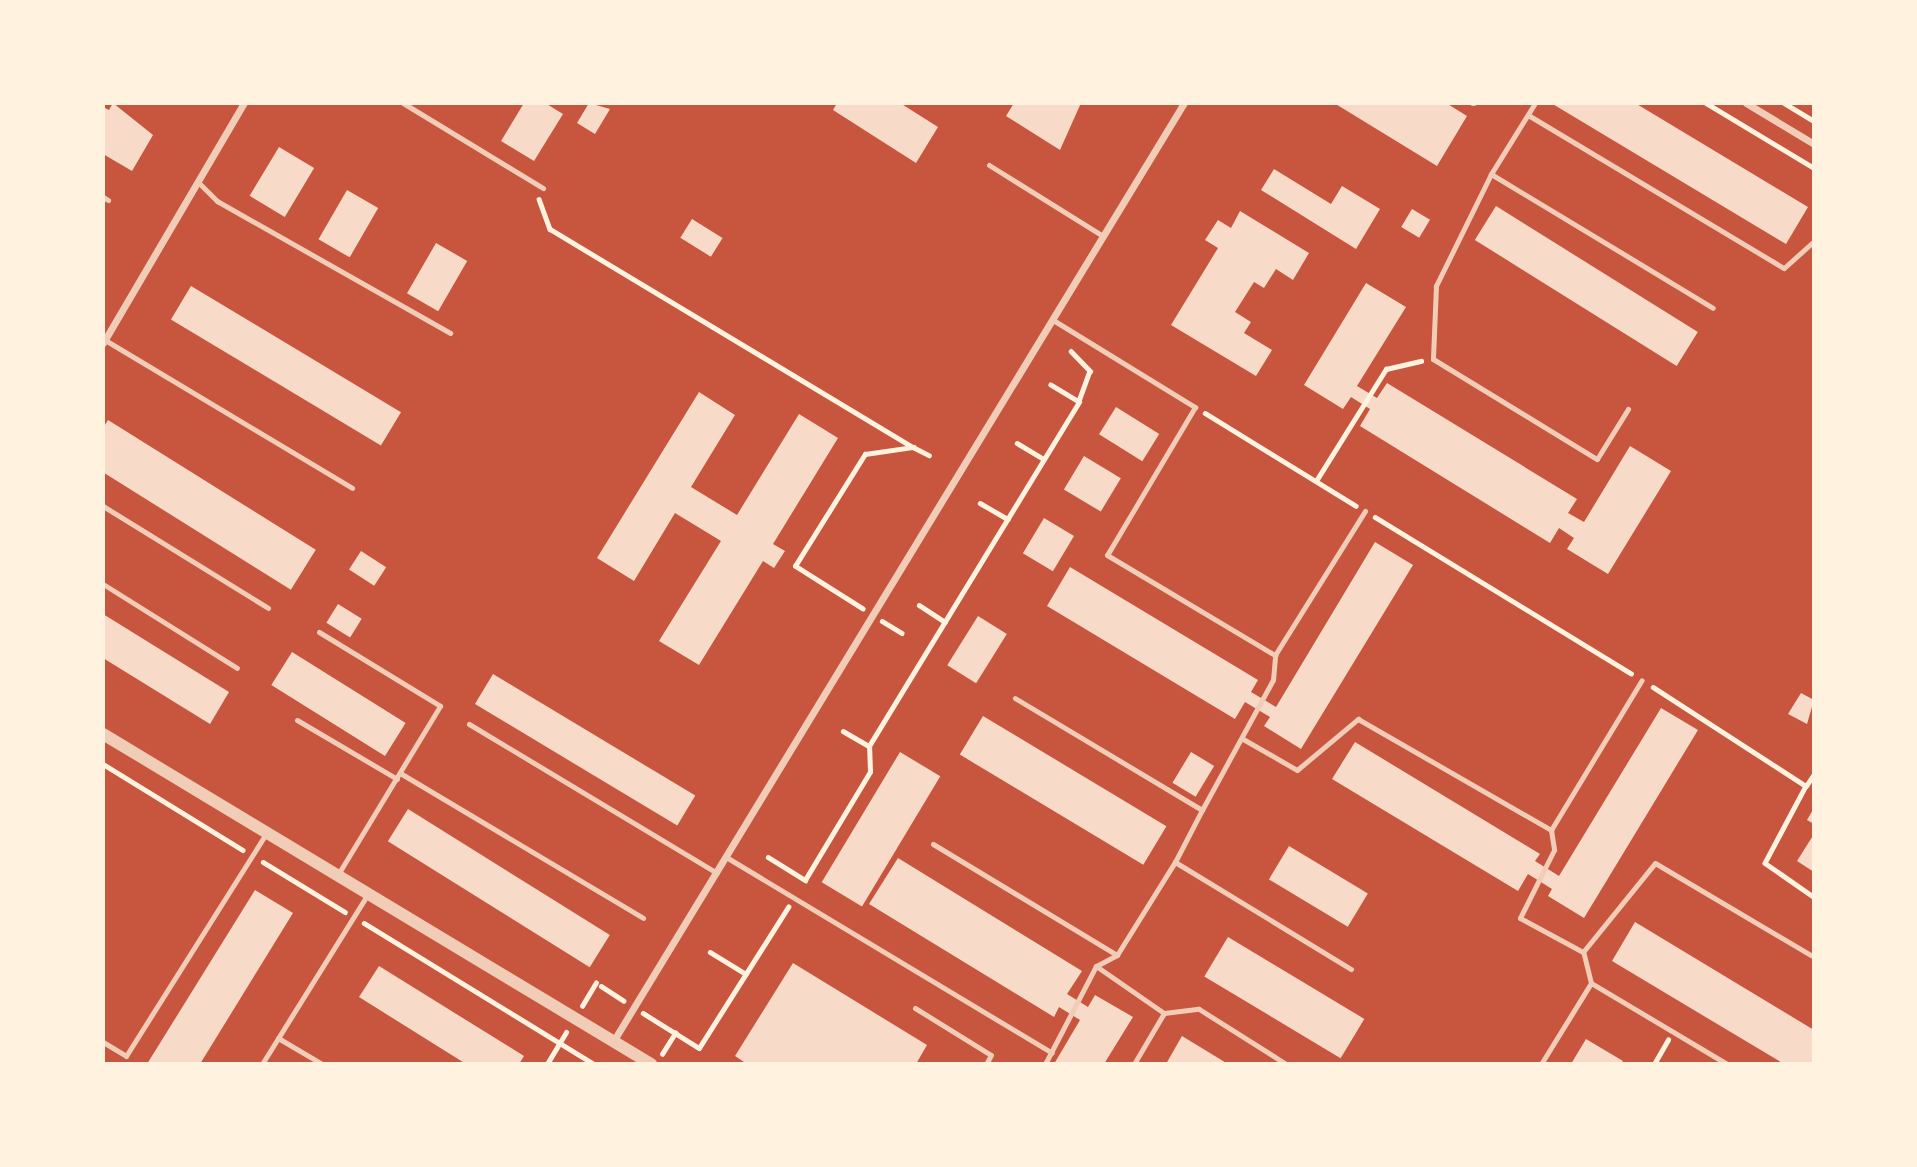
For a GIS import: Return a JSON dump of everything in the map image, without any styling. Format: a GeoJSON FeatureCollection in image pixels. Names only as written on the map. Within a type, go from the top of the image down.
{"type":"FeatureCollection","features":[{"type":"Feature","properties":{"kind":"street"},"geometry":{"type":"LineString","coordinates":[[104,341],[244,103]]}},
{"type":"Feature","properties":{"kind":"street"},"geometry":{"type":"LineString","coordinates":[[614,1040],[1184,103]]}},
{"type":"Feature","properties":{"kind":"street"},"geometry":{"type":"LineString","coordinates":[[1746,103],[1814,144]]}},
{"type":"Feature","properties":{"kind":"street"},"geometry":{"type":"LineString","coordinates":[[103,734],[265,835],[654,1064]]}},
{"type":"Feature","properties":{"kind":"lane"},"geometry":{"type":"LineString","coordinates":[[404,103],[543,188]]}},
{"type":"Feature","properties":{"kind":"lane"},"geometry":{"type":"LineString","coordinates":[[1535,103],[1491,174],[1436,286],[1433,359],[1597,459],[1628,409]]}},
{"type":"Feature","properties":{"kind":"lane"},"geometry":{"type":"LineString","coordinates":[[1528,115],[1784,268],[1814,241]]}},
{"type":"Feature","properties":{"kind":"lane"},"geometry":{"type":"LineString","coordinates":[[989,165],[1102,236]]}},
{"type":"Feature","properties":{"kind":"lane"},"geometry":{"type":"LineString","coordinates":[[1491,174],[1713,308]]}},
{"type":"Feature","properties":{"kind":"lane"},"geometry":{"type":"LineString","coordinates":[[198,181],[217,201],[450,333]]}},
{"type":"Feature","properties":{"kind":"lane"},"geometry":{"type":"LineString","coordinates":[[1053,320],[1195,407],[1107,555],[1275,655]]}},
{"type":"Feature","properties":{"kind":"lane"},"geometry":{"type":"LineString","coordinates":[[104,341],[352,488]]}},
{"type":"Feature","properties":{"kind":"lane"},"geometry":{"type":"LineString","coordinates":[[103,506],[268,608]]}},
{"type":"Feature","properties":{"kind":"lane"},"geometry":{"type":"LineString","coordinates":[[1045,1064],[1096,966],[1117,955],[1175,862],[1273,680],[1275,655],[1365,511]]}},
{"type":"Feature","properties":{"kind":"lane"},"geometry":{"type":"LineString","coordinates":[[103,584],[237,668]]}},
{"type":"Feature","properties":{"kind":"lane"},"geometry":{"type":"LineString","coordinates":[[319,632],[440,706],[337,876]]}},
{"type":"Feature","properties":{"kind":"lane"},"geometry":{"type":"LineString","coordinates":[[1642,680],[1551,830],[1555,850],[1520,918],[1583,952],[1591,983],[1727,1064]]}},
{"type":"Feature","properties":{"kind":"lane"},"geometry":{"type":"LineString","coordinates":[[1015,698],[1202,810]]}},
{"type":"Feature","properties":{"kind":"lane"},"geometry":{"type":"LineString","coordinates":[[1243,739],[1297,770],[1358,719],[1551,830]]}},
{"type":"Feature","properties":{"kind":"lane"},"geometry":{"type":"LineString","coordinates":[[297,720],[397,779]]}},
{"type":"Feature","properties":{"kind":"lane"},"geometry":{"type":"LineString","coordinates":[[469,724],[718,873]]}},
{"type":"Feature","properties":{"kind":"lane"},"geometry":{"type":"LineString","coordinates":[[400,773],[643,918]]}},
{"type":"Feature","properties":{"kind":"lane"},"geometry":{"type":"LineString","coordinates":[[103,1042],[126,1056],[265,835]]}},
{"type":"Feature","properties":{"kind":"lane"},"geometry":{"type":"LineString","coordinates":[[933,844],[1117,955]]}},
{"type":"Feature","properties":{"kind":"lane"},"geometry":{"type":"LineString","coordinates":[[726,857],[1052,1053]]}},
{"type":"Feature","properties":{"kind":"lane"},"geometry":{"type":"LineString","coordinates":[[1175,862],[1351,969]]}},
{"type":"Feature","properties":{"kind":"lane"},"geometry":{"type":"LineString","coordinates":[[1583,952],[1656,863],[1814,957]]}},
{"type":"Feature","properties":{"kind":"lane"},"geometry":{"type":"LineString","coordinates":[[262,1064],[367,895]]}},
{"type":"Feature","properties":{"kind":"lane"},"geometry":{"type":"LineString","coordinates":[[1096,966],[1164,1013],[1199,1009],[1286,1064]]}},
{"type":"Feature","properties":{"kind":"lane"},"geometry":{"type":"LineString","coordinates":[[1541,1064],[1591,983]]}},
{"type":"Feature","properties":{"kind":"lane"},"geometry":{"type":"LineString","coordinates":[[915,1007],[991,1055],[986,1064]]}},
{"type":"Feature","properties":{"kind":"lane"},"geometry":{"type":"LineString","coordinates":[[1134,1064],[1164,1013]]}},
{"type":"Feature","properties":{"kind":"lane"},"geometry":{"type":"LineString","coordinates":[[278,1038],[322,1064]]}},
{"type":"Feature","properties":{"kind":"path"},"geometry":{"type":"LineString","coordinates":[[1706,103],[1814,168]]}},
{"type":"Feature","properties":{"kind":"path"},"geometry":{"type":"LineString","coordinates":[[1784,103],[1814,121]]}},
{"type":"Feature","properties":{"kind":"path"},"geometry":{"type":"LineString","coordinates":[[543,188],[538,202],[550,229],[929,456]]}},
{"type":"Feature","properties":{"kind":"path"},"geometry":{"type":"LineString","coordinates":[[662,1025],[699,1048],[805,880],[870,772],[869,746],[1079,402],[1090,371],[1072,351]]}},
{"type":"Feature","properties":{"kind":"path"},"geometry":{"type":"LineString","coordinates":[[1316,481],[1386,369],[1433,359]]}},
{"type":"Feature","properties":{"kind":"path"},"geometry":{"type":"LineString","coordinates":[[1051,385],[1079,402]]}},
{"type":"Feature","properties":{"kind":"path"},"geometry":{"type":"LineString","coordinates":[[1195,407],[1642,680],[1806,786]]}},
{"type":"Feature","properties":{"kind":"path"},"geometry":{"type":"LineString","coordinates":[[1017,443],[1044,460]]}},
{"type":"Feature","properties":{"kind":"path"},"geometry":{"type":"LineString","coordinates":[[902,633],[795,566],[865,454],[913,447]]}},
{"type":"Feature","properties":{"kind":"path"},"geometry":{"type":"LineString","coordinates":[[980,503],[1008,519]]}},
{"type":"Feature","properties":{"kind":"path"},"geometry":{"type":"LineString","coordinates":[[919,605],[945,622]]}},
{"type":"Feature","properties":{"kind":"path"},"geometry":{"type":"LineString","coordinates":[[843,731],[869,746]]}},
{"type":"Feature","properties":{"kind":"path"},"geometry":{"type":"LineString","coordinates":[[1814,774],[1765,863],[1814,897]]}},
{"type":"Feature","properties":{"kind":"path"},"geometry":{"type":"LineString","coordinates":[[768,857],[805,880]]}},
{"type":"Feature","properties":{"kind":"path"},"geometry":{"type":"LineString","coordinates":[[710,951],[746,975]]}},
{"type":"Feature","properties":{"kind":"path"},"geometry":{"type":"LineString","coordinates":[[1654,1064],[1673,1031]]}},
{"type":"Feature","properties":{"kind":"path"},"geometry":{"type":"LineString","coordinates":[[654,1064],[675,1033]]}},
{"type":"Feature","properties":{"kind":"building"},"geometry":{"type":"Polygon","coordinates":[[[113,103],[153,135],[132,171],[103,154],[103,107],[109,110],[113,103]]]}},
{"type":"Feature","properties":{"kind":"building"},"geometry":{"type":"Polygon","coordinates":[[[524,103],[545,103],[563,114],[534,161],[501,141],[524,103]]]}},
{"type":"Feature","properties":{"kind":"building"},"geometry":{"type":"Polygon","coordinates":[[[589,103],[610,109],[595,134],[577,123],[589,103]]]}},
{"type":"Feature","properties":{"kind":"building"},"geometry":{"type":"Polygon","coordinates":[[[837,103],[900,103],[938,127],[916,163],[833,110],[837,103]]]}},
{"type":"Feature","properties":{"kind":"building"},"geometry":{"type":"Polygon","coordinates":[[[1014,103],[1081,103],[1060,150],[1006,116],[1014,103]]]}},
{"type":"Feature","properties":{"kind":"building"},"geometry":{"type":"Polygon","coordinates":[[[1334,103],[1446,103],[1467,116],[1437,166],[1334,103]]]}},
{"type":"Feature","properties":{"kind":"building"},"geometry":{"type":"Polygon","coordinates":[[[1551,103],[1635,103],[1808,207],[1786,244],[1551,103]]]}},
{"type":"Feature","properties":{"kind":"building"},"geometry":{"type":"Polygon","coordinates":[[[279,147],[314,168],[285,217],[250,196],[279,147]]]}},
{"type":"Feature","properties":{"kind":"building"},"geometry":{"type":"Polygon","coordinates":[[[1274,169],[1331,204],[1342,186],[1380,209],[1356,249],[1261,190],[1274,169]]]}},
{"type":"Feature","properties":{"kind":"building"},"geometry":{"type":"Polygon","coordinates":[[[347,190],[378,208],[350,257],[318,239],[347,190]]]}},
{"type":"Feature","properties":{"kind":"building"},"geometry":{"type":"Polygon","coordinates":[[[1496,206],[1698,332],[1677,366],[1475,240],[1496,206]]]}},
{"type":"Feature","properties":{"kind":"building"},"geometry":{"type":"Polygon","coordinates":[[[1412,209],[1430,220],[1419,238],[1401,227],[1412,209]]]}},
{"type":"Feature","properties":{"kind":"building"},"geometry":{"type":"Polygon","coordinates":[[[1240,211],[1309,253],[1293,280],[1276,269],[1264,288],[1254,282],[1235,312],[1251,322],[1244,333],[1272,350],[1256,376],[1171,325],[1218,248],[1205,240],[1218,220],[1231,228],[1240,211]]]}},
{"type":"Feature","properties":{"kind":"building"},"geometry":{"type":"Polygon","coordinates":[[[692,219],[723,238],[711,257],[680,238],[692,219]]]}},
{"type":"Feature","properties":{"kind":"building"},"geometry":{"type":"Polygon","coordinates":[[[436,243],[467,261],[438,311],[407,293],[436,243]]]}},
{"type":"Feature","properties":{"kind":"building"},"geometry":{"type":"Polygon","coordinates":[[[1366,283],[1406,307],[1357,386],[1377,398],[1387,383],[1577,499],[1568,513],[1584,522],[1630,446],[1671,471],[1608,574],[1567,549],[1574,538],[1559,528],[1550,543],[1360,426],[1370,409],[1351,397],[1343,409],[1304,385],[1366,283]]]}},
{"type":"Feature","properties":{"kind":"building"},"geometry":{"type":"Polygon","coordinates":[[[191,286],[401,412],[381,446],[171,319],[191,286]]]}},
{"type":"Feature","properties":{"kind":"building"},"geometry":{"type":"Polygon","coordinates":[[[699,392],[735,415],[691,487],[737,515],[799,414],[838,438],[773,544],[785,551],[774,568],[763,561],[699,665],[659,641],[721,541],[675,513],[634,581],[597,558],[699,392]]]}},
{"type":"Feature","properties":{"kind":"building"},"geometry":{"type":"Polygon","coordinates":[[[1116,407],[1159,434],[1142,461],[1099,434],[1116,407]]]}},
{"type":"Feature","properties":{"kind":"building"},"geometry":{"type":"Polygon","coordinates":[[[108,420],[316,550],[291,590],[103,472],[103,428],[108,420]]]}},
{"type":"Feature","properties":{"kind":"building"},"geometry":{"type":"Polygon","coordinates":[[[1084,456],[1121,478],[1101,512],[1064,489],[1084,456]]]}},
{"type":"Feature","properties":{"kind":"building"},"geometry":{"type":"Polygon","coordinates":[[[1044,518],[1074,536],[1053,571],[1023,553],[1044,518]]]}},
{"type":"Feature","properties":{"kind":"building"},"geometry":{"type":"Polygon","coordinates":[[[1375,542],[1413,565],[1301,749],[1264,726],[1270,717],[1245,702],[1235,719],[1047,606],[1070,567],[1258,680],[1251,692],[1276,707],[1375,542]]]}},
{"type":"Feature","properties":{"kind":"building"},"geometry":{"type":"Polygon","coordinates":[[[361,551],[386,567],[374,586],[349,569],[361,551]]]}},
{"type":"Feature","properties":{"kind":"building"},"geometry":{"type":"Polygon","coordinates":[[[338,604],[362,619],[350,637],[326,623],[338,604]]]}},
{"type":"Feature","properties":{"kind":"building"},"geometry":{"type":"Polygon","coordinates":[[[103,614],[229,692],[210,724],[103,658],[103,614]]]}},
{"type":"Feature","properties":{"kind":"building"},"geometry":{"type":"Polygon","coordinates":[[[978,616],[1007,634],[976,683],[947,665],[978,616]]]}},
{"type":"Feature","properties":{"kind":"building"},"geometry":{"type":"Polygon","coordinates":[[[292,652],[406,723],[385,756],[271,685],[292,652]]]}},
{"type":"Feature","properties":{"kind":"building"},"geometry":{"type":"Polygon","coordinates":[[[493,674],[695,796],[677,826],[475,704],[493,674]]]}},
{"type":"Feature","properties":{"kind":"building"},"geometry":{"type":"Polygon","coordinates":[[[1801,693],[1814,700],[1807,724],[1788,714],[1801,693]]]}},
{"type":"Feature","properties":{"kind":"building"},"geometry":{"type":"Polygon","coordinates":[[[1661,708],[1698,730],[1584,918],[1548,896],[1552,889],[1528,874],[1518,891],[1332,779],[1355,742],[1540,854],[1535,861],[1559,876],[1661,708]]]}},
{"type":"Feature","properties":{"kind":"building"},"geometry":{"type":"Polygon","coordinates":[[[983,716],[1166,826],[1143,865],[960,755],[983,716]]]}},
{"type":"Feature","properties":{"kind":"building"},"geometry":{"type":"Polygon","coordinates":[[[900,752],[940,776],[862,906],[822,882],[900,752]]]}},
{"type":"Feature","properties":{"kind":"building"},"geometry":{"type":"Polygon","coordinates":[[[1191,752],[1214,766],[1196,797],[1172,783],[1191,752]]]}},
{"type":"Feature","properties":{"kind":"building"},"geometry":{"type":"Polygon","coordinates":[[[1814,808],[1814,824],[1807,820],[1814,808]]]}},
{"type":"Feature","properties":{"kind":"building"},"geometry":{"type":"Polygon","coordinates":[[[408,809],[610,935],[590,967],[388,841],[408,809]]]}},
{"type":"Feature","properties":{"kind":"building"},"geometry":{"type":"Polygon","coordinates":[[[1814,834],[1814,872],[1797,861],[1814,834]]]}},
{"type":"Feature","properties":{"kind":"building"},"geometry":{"type":"Polygon","coordinates":[[[1289,846],[1368,893],[1348,927],[1269,879],[1289,846]]]}},
{"type":"Feature","properties":{"kind":"building"},"geometry":{"type":"Polygon","coordinates":[[[898,858],[1082,971],[1067,994],[1088,1007],[1095,995],[1133,1017],[1104,1064],[1054,1064],[1080,1020],[1059,1007],[1054,1017],[869,904],[898,858]]]}},
{"type":"Feature","properties":{"kind":"building"},"geometry":{"type":"Polygon","coordinates":[[[255,890],[293,913],[200,1064],[147,1064],[255,890]]]}},
{"type":"Feature","properties":{"kind":"building"},"geometry":{"type":"Polygon","coordinates":[[[1635,922],[1814,1030],[1814,1064],[1784,1064],[1612,961],[1635,922]]]}},
{"type":"Feature","properties":{"kind":"building"},"geometry":{"type":"Polygon","coordinates":[[[1228,937],[1364,1019],[1341,1058],[1204,976],[1228,937]]]}},
{"type":"Feature","properties":{"kind":"building"},"geometry":{"type":"Polygon","coordinates":[[[793,963],[927,1045],[916,1064],[747,1064],[735,1056],[793,963]]]}},
{"type":"Feature","properties":{"kind":"building"},"geometry":{"type":"Polygon","coordinates":[[[379,966],[524,1056],[519,1064],[466,1064],[359,997],[379,966]]]}},
{"type":"Feature","properties":{"kind":"building"},"geometry":{"type":"Polygon","coordinates":[[[1182,1036],[1228,1064],[1166,1064],[1182,1036]]]}},
{"type":"Feature","properties":{"kind":"building"},"geometry":{"type":"Polygon","coordinates":[[[1586,1039],[1623,1061],[1621,1064],[1571,1064],[1586,1039]]]}}]}
